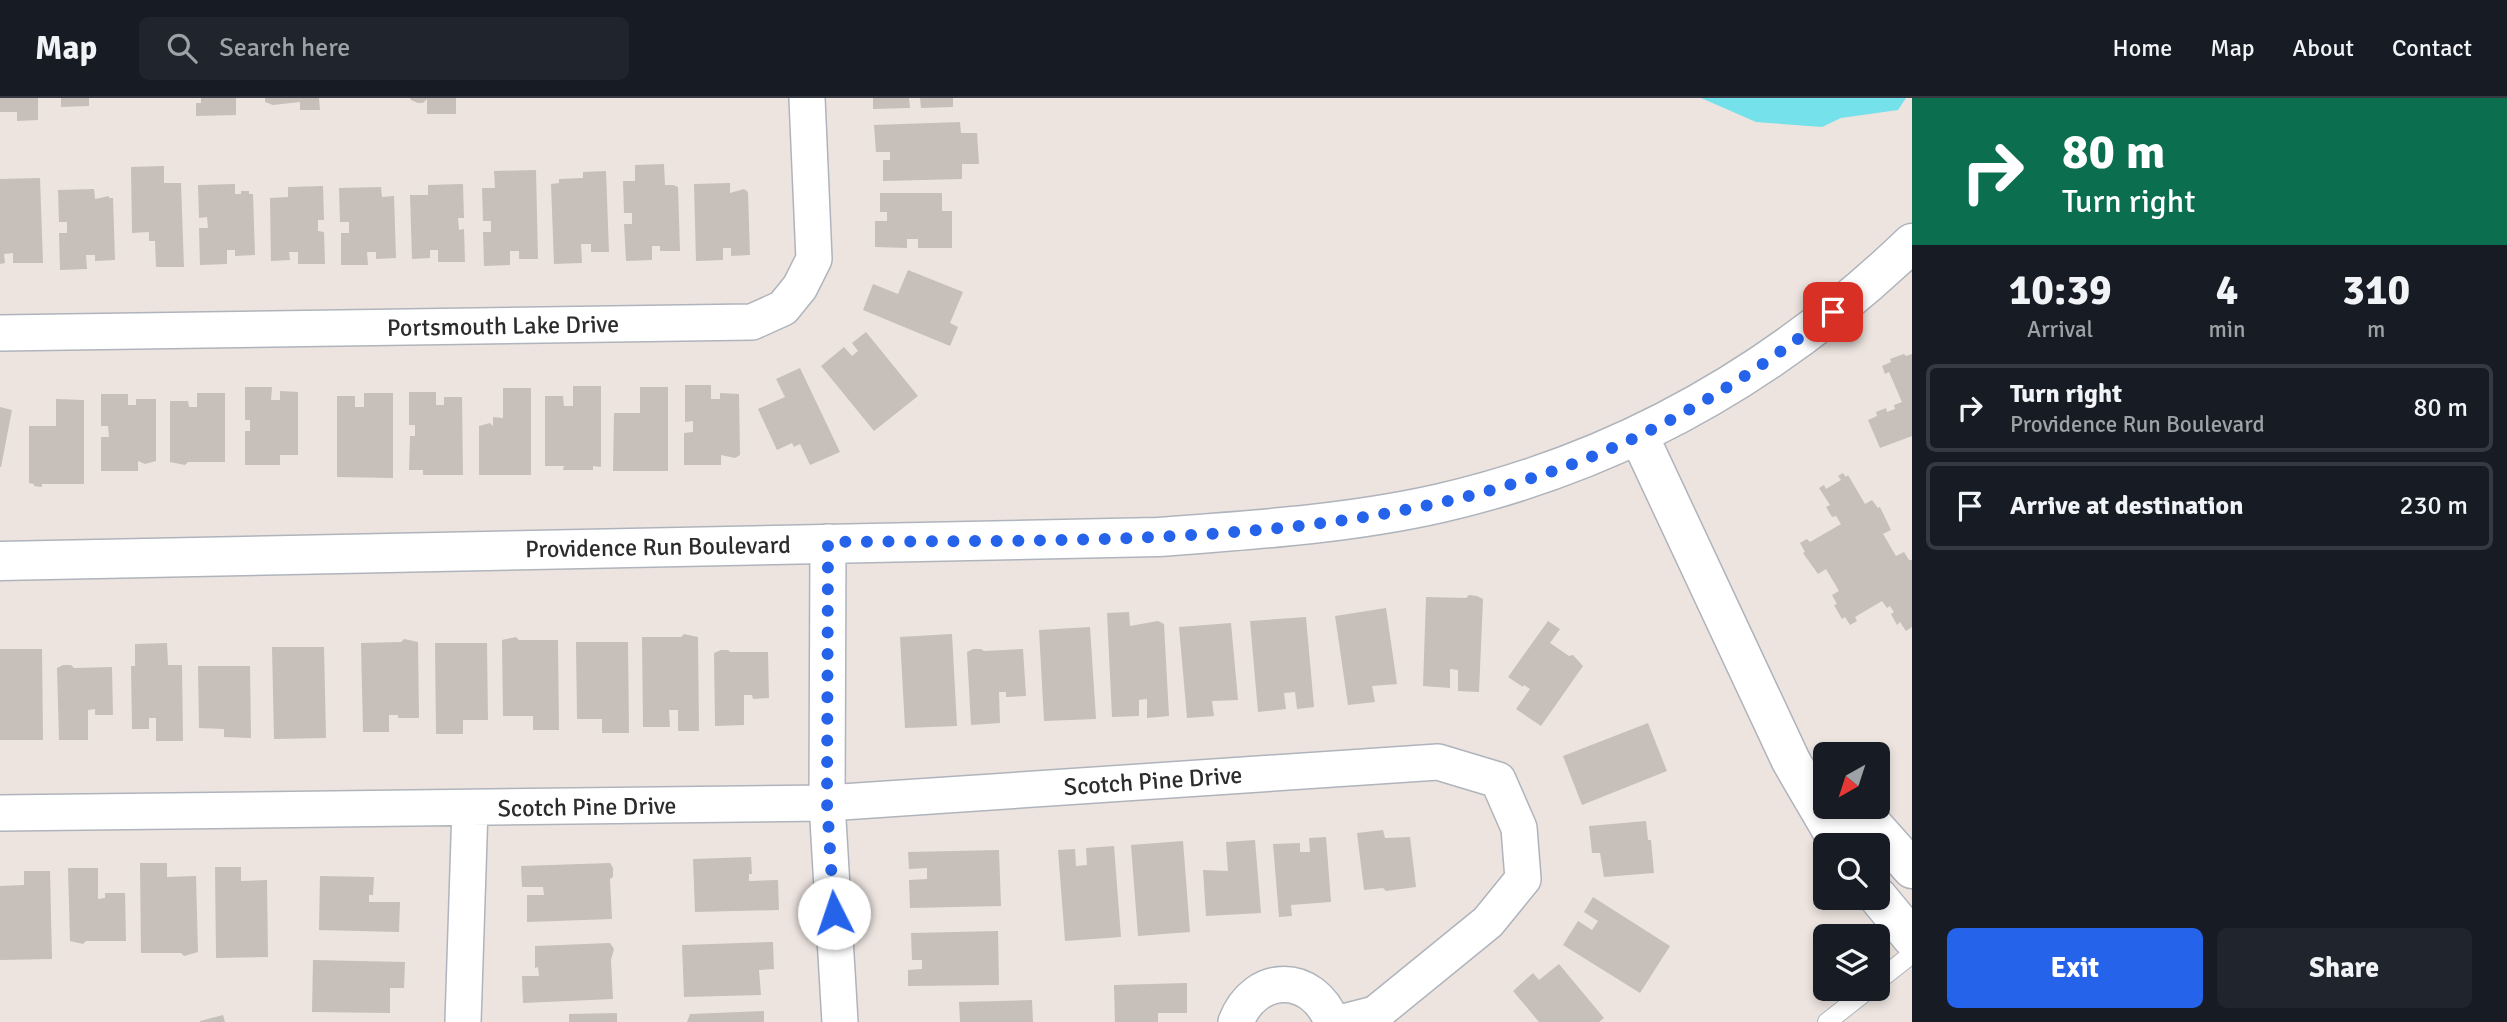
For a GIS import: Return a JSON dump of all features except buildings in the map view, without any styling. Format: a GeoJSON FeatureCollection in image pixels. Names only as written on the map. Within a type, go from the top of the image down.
{"type":"FeatureCollection","features":[{"type":"Feature","properties":{"kind":"street","name":"Portsmouth Lake Drive"},"geometry":{"type":"LineString","coordinates":[[0,333],[752,322],[783,308],[800,287],[814,259],[807,98]]}},
{"type":"Feature","properties":{"kind":"street","name":"Providence Run Boulevard"},"geometry":{"type":"LineString","coordinates":[[0,561],[1158,537],[1267,528],[1440,503],[1543,474],[1639,436],[1704,401],[1789,346],[1873,280],[1912,243]]}},
{"type":"Feature","properties":{"kind":"street"},"geometry":{"type":"LineString","coordinates":[[1639,436],[1791,761],[1833,833]]}},
{"type":"Feature","properties":{"kind":"street"},"geometry":{"type":"LineString","coordinates":[[828,542],[827,803],[840,1022]]}},
{"type":"Feature","properties":{"kind":"street"},"geometry":{"type":"LineString","coordinates":[[1741,655],[1813,753]]}},
{"type":"Feature","properties":{"kind":"street","name":"Scotch Pine Drive"},"geometry":{"type":"LineString","coordinates":[[0,813],[827,803],[1438,762],[1498,780],[1519,828],[1523,879],[1488,922],[1375,1014],[1344,1022]]}},
{"type":"Feature","properties":{"kind":"street","name":"Scotch Pine Drive"},"geometry":{"type":"LineString","coordinates":[[463,1022],[470,808]]}},
{"type":"Feature","properties":{"kind":"street"},"geometry":{"type":"LineString","coordinates":[[1868,819],[1912,869]]}},
{"type":"Feature","properties":{"kind":"street"},"geometry":{"type":"LineString","coordinates":[[1889,910],[1912,938]]}},
{"type":"Feature","properties":{"kind":"street"},"geometry":{"type":"LineString","coordinates":[[1236,1022],[1241,1009],[1252,996],[1267,987],[1284,984],[1301,987],[1316,996],[1327,1009],[1332,1022]]}},
{"type":"Feature","properties":{"kind":"lane"},"geometry":{"type":"LineString","coordinates":[[1890,971],[1912,954]]}},
{"type":"Feature","properties":{"kind":"lane"},"geometry":{"type":"LineString","coordinates":[[1827,1022],[1854,1001]]}},
{"type":"Feature","properties":{"kind":"water"},"geometry":{"type":"Polygon","coordinates":[[[1701,98],[1906,98],[1898,110],[1841,118],[1822,127],[1756,122],[1701,98]]]}},
{"type":"Feature","properties":{"kind":"route"},"geometry":{"type":"LineString","coordinates":[[834,913],[827,803],[828,542],[1158,537],[1267,528],[1440,503],[1543,474],[1639,436],[1744,377],[1833,312]]}}]}
